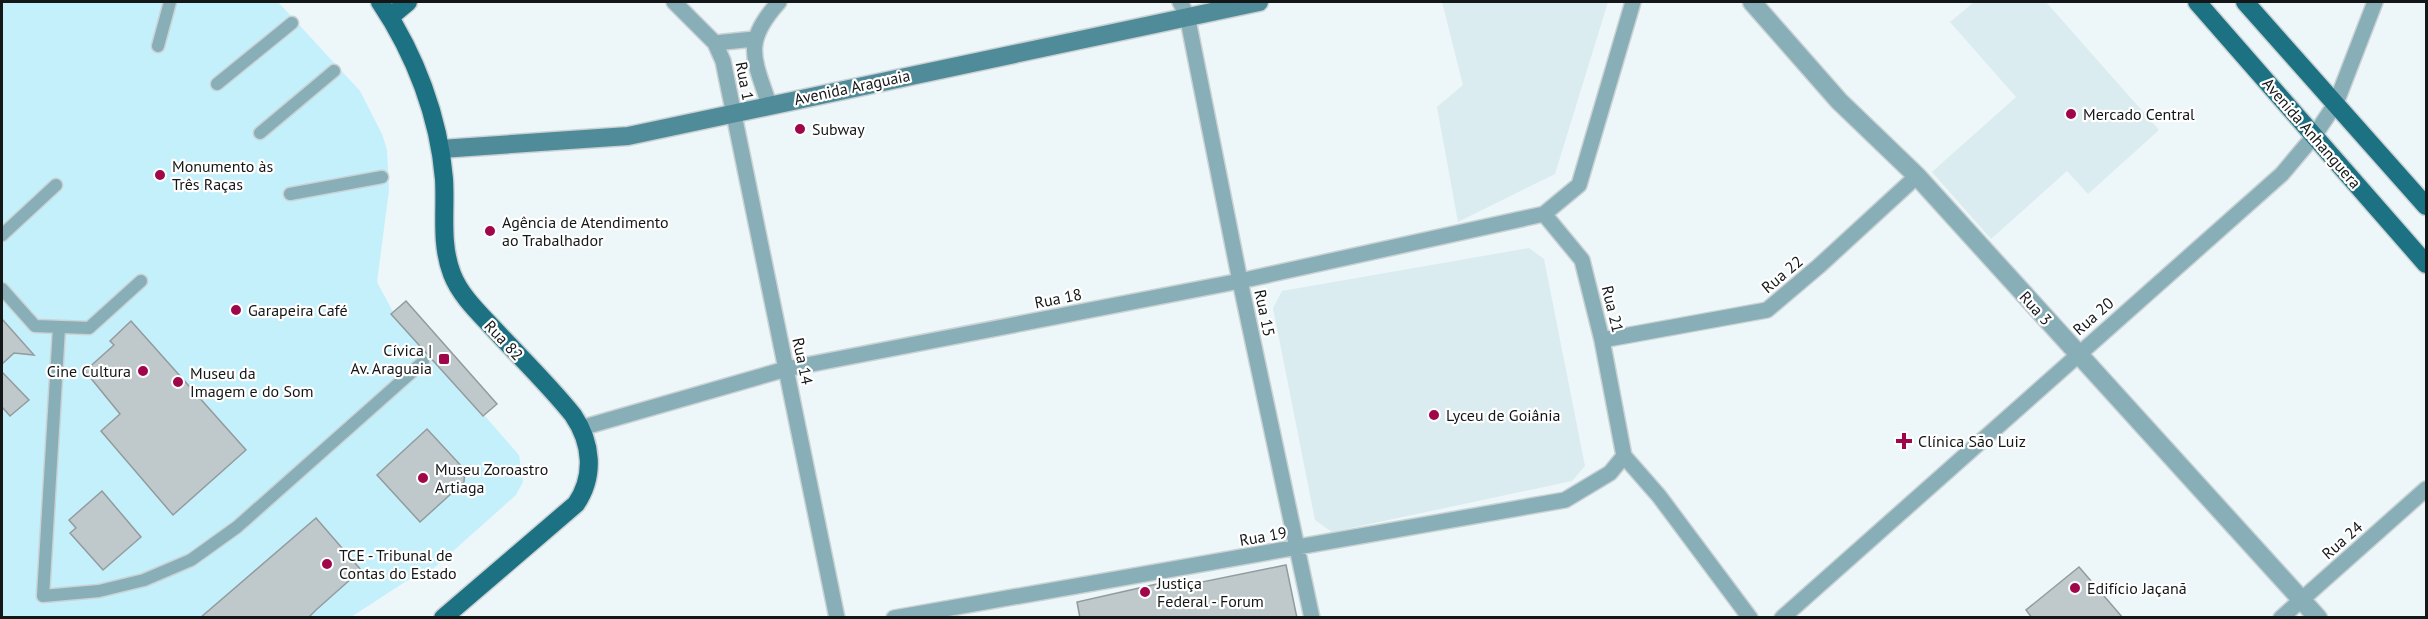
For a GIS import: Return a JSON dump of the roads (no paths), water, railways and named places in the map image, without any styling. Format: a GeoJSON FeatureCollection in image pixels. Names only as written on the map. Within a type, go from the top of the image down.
{"type":"FeatureCollection","features":[{"type":"Feature","properties":{"kind":"main road","name":"Rua 82"},"geometry":{"type":"LineString","coordinates":[[380,2],[390,17],[424,90],[441,149],[445,196],[444,243],[453,277],[472,306],[567,408],[581,428],[587,443],[589,469],[584,492],[576,504],[443,618]]}},
{"type":"Feature","properties":{"kind":"main road"},"geometry":{"type":"LineString","coordinates":[[390,17],[408,2]]}},
{"type":"Feature","properties":{"kind":"main road","name":"Avenida Araguaia"},"geometry":{"type":"LineString","coordinates":[[441,149],[628,136],[1184,8],[1259,2]]}},
{"type":"Feature","properties":{"kind":"main road","name":"Avenida Anhanguera"},"geometry":{"type":"LineString","coordinates":[[2197,2],[2427,264]]}},
{"type":"Feature","properties":{"kind":"main road"},"geometry":{"type":"LineString","coordinates":[[2245,2],[2427,206]]}},
{"type":"Feature","properties":{"kind":"street"},"geometry":{"type":"LineString","coordinates":[[158,46],[170,2]]}},
{"type":"Feature","properties":{"kind":"street","name":"Rua 1"},"geometry":{"type":"LineString","coordinates":[[674,2],[715,43],[723,61],[733,113]]}},
{"type":"Feature","properties":{"kind":"street"},"geometry":{"type":"LineString","coordinates":[[769,104],[756,68],[754,39],[765,17],[779,2]]}},
{"type":"Feature","properties":{"kind":"street"},"geometry":{"type":"LineString","coordinates":[[1544,214],[1579,184],[1633,2]]}},
{"type":"Feature","properties":{"kind":"street","name":"Rua 3"},"geometry":{"type":"LineString","coordinates":[[1752,2],[1839,101],[1917,176],[2318,618]]}},
{"type":"Feature","properties":{"kind":"street","name":"Rua 20"},"geometry":{"type":"LineString","coordinates":[[1782,618],[2282,174],[2314,136],[2336,103],[2375,2]]}},
{"type":"Feature","properties":{"kind":"street","name":"Rua 15"},"geometry":{"type":"LineString","coordinates":[[1184,8],[1312,618]]}},
{"type":"Feature","properties":{"kind":"street"},"geometry":{"type":"LineString","coordinates":[[218,84],[292,22]]}},
{"type":"Feature","properties":{"kind":"street"},"geometry":{"type":"LineString","coordinates":[[715,43],[754,39]]}},
{"type":"Feature","properties":{"kind":"street"},"geometry":{"type":"LineString","coordinates":[[260,134],[334,71]]}},
{"type":"Feature","properties":{"kind":"street","name":"Rua 14"},"geometry":{"type":"LineString","coordinates":[[733,113],[837,618]]}},
{"type":"Feature","properties":{"kind":"street","name":"Rua 22"},"geometry":{"type":"LineString","coordinates":[[1602,340],[1767,310],[1819,266],[1917,176]]}},
{"type":"Feature","properties":{"kind":"street"},"geometry":{"type":"LineString","coordinates":[[290,194],[382,177]]}},
{"type":"Feature","properties":{"kind":"street"},"geometry":{"type":"LineString","coordinates":[[2,236],[56,185]]}},
{"type":"Feature","properties":{"kind":"street","name":"Rua 18"},"geometry":{"type":"LineString","coordinates":[[581,428],[786,369],[1240,281],[1544,214]]}},
{"type":"Feature","properties":{"kind":"street","name":"Rua 21"},"geometry":{"type":"LineString","coordinates":[[1544,214],[1582,260],[1602,340],[1624,456]]}},
{"type":"Feature","properties":{"kind":"street"},"geometry":{"type":"LineString","coordinates":[[2,289],[36,326],[89,328],[141,281]]}},
{"type":"Feature","properties":{"kind":"street"},"geometry":{"type":"LineString","coordinates":[[59,328],[43,596],[99,591],[133,583],[190,560],[237,527],[423,362]]}},
{"type":"Feature","properties":{"kind":"street"},"geometry":{"type":"LineString","coordinates":[[1624,456],[1659,496],[1750,618]]}},
{"type":"Feature","properties":{"kind":"street","name":"Rua 19"},"geometry":{"type":"LineString","coordinates":[[894,618],[1565,500],[1610,473],[1624,456]]}},
{"type":"Feature","properties":{"kind":"street","name":"Rua 24"},"geometry":{"type":"LineString","coordinates":[[2281,618],[2427,489]]}},
{"type":"Feature","properties":{"kind":"place","name":"Mercado Central"},"geometry":{"type":"Point","coordinates":[2071,114]}},
{"type":"Feature","properties":{"kind":"place","name":"Subway"},"geometry":{"type":"Point","coordinates":[800,129]}},
{"type":"Feature","properties":{"kind":"place","name":"Monumento às Três Raças"},"geometry":{"type":"Point","coordinates":[160,175]}},
{"type":"Feature","properties":{"kind":"place","name":"Agência de Atendimento ao Trabalhador"},"geometry":{"type":"Point","coordinates":[490,231]}},
{"type":"Feature","properties":{"kind":"place","name":"Garapeira Café"},"geometry":{"type":"Point","coordinates":[236,310]}},
{"type":"Feature","properties":{"kind":"place","name":"Cívica | Av. Araguaia"},"geometry":{"type":"Point","coordinates":[444,359]}},
{"type":"Feature","properties":{"kind":"place","name":"Cine Cultura"},"geometry":{"type":"Point","coordinates":[143,371]}},
{"type":"Feature","properties":{"kind":"place","name":"Museu da Imagem e do Som"},"geometry":{"type":"Point","coordinates":[178,382]}},
{"type":"Feature","properties":{"kind":"place","name":"Lyceu de Goiânia"},"geometry":{"type":"Point","coordinates":[1434,415]}},
{"type":"Feature","properties":{"kind":"place","name":"Clínica São Luiz"},"geometry":{"type":"Point","coordinates":[1904,441]}},
{"type":"Feature","properties":{"kind":"place","name":"Museu Zoroastro Artiaga"},"geometry":{"type":"Point","coordinates":[423,478]}},
{"type":"Feature","properties":{"kind":"place","name":"TCE - Tribunal de Contas do Estado"},"geometry":{"type":"Point","coordinates":[327,564]}},
{"type":"Feature","properties":{"kind":"place","name":"Edifício Jaçanã"},"geometry":{"type":"Point","coordinates":[2075,588]}},
{"type":"Feature","properties":{"kind":"place","name":"Justiça Federal - Forum"},"geometry":{"type":"Point","coordinates":[1145,592]}}]}
